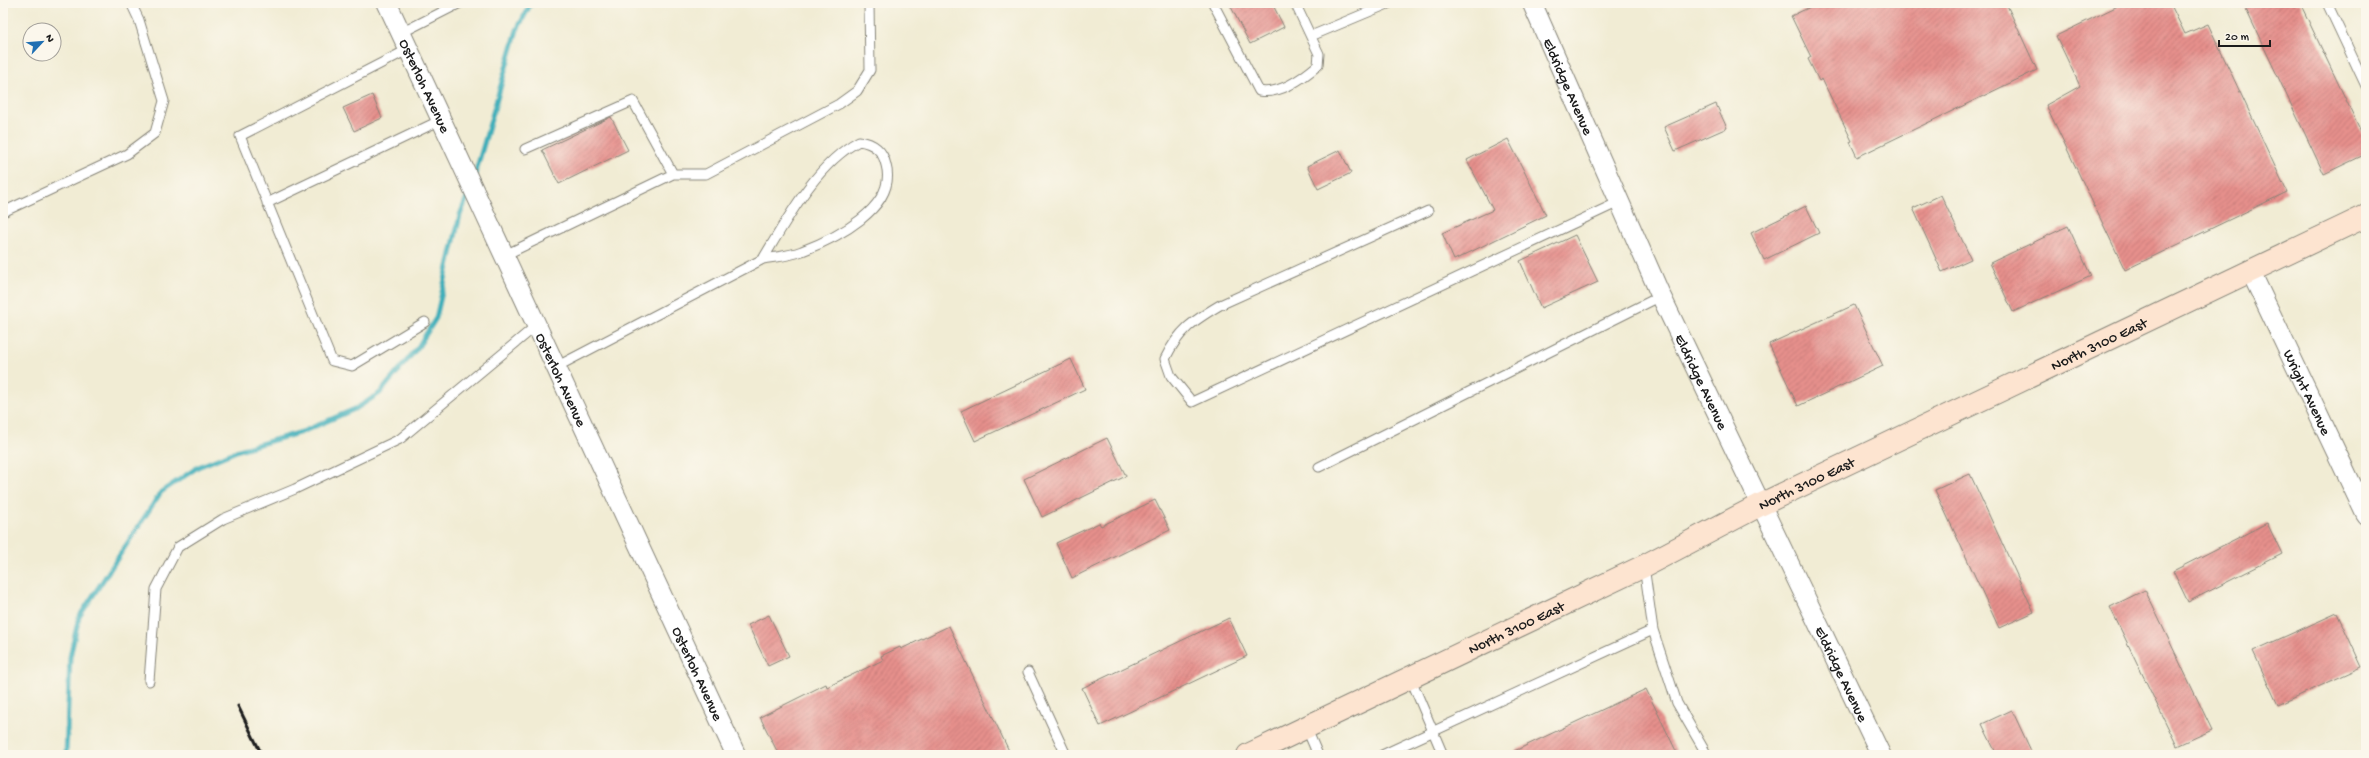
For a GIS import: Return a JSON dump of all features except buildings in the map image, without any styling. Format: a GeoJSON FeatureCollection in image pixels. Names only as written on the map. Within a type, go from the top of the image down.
{"type":"FeatureCollection","features":[{"type":"Feature","properties":{"kind":"main road","name":"North 3100 East"},"geometry":{"type":"LineString","coordinates":[[1248,755],[1644,566],[1760,505],[2366,216]]}},
{"type":"Feature","properties":{"kind":"street","name":"Osterloh Avenue"},"geometry":{"type":"LineString","coordinates":[[388,3],[736,755]]}},
{"type":"Feature","properties":{"kind":"street","name":"Eldridge Avenue"},"geometry":{"type":"LineString","coordinates":[[1532,3],[1661,296],[1881,755]]}},
{"type":"Feature","properties":{"kind":"street","name":"Wright Avenue"},"geometry":{"type":"LineString","coordinates":[[2250,270],[2366,515]]}},
{"type":"Feature","properties":{"kind":"lane"},"geometry":{"type":"LineString","coordinates":[[3,212],[127,154],[155,133],[164,101],[139,20],[131,3]]}},
{"type":"Feature","properties":{"kind":"lane"},"geometry":{"type":"LineString","coordinates":[[425,322],[352,366],[332,361],[240,136],[405,41],[460,3]]}},
{"type":"Feature","properties":{"kind":"lane"},"geometry":{"type":"LineString","coordinates":[[504,256],[673,174],[706,174],[839,104],[857,91],[870,70],[869,3]]}},
{"type":"Feature","properties":{"kind":"lane"},"geometry":{"type":"LineString","coordinates":[[1212,3],[1259,91],[1269,93],[1305,77],[1318,65],[1320,54],[1296,3]]}},
{"type":"Feature","properties":{"kind":"lane"},"geometry":{"type":"LineString","coordinates":[[1311,36],[1390,3]]}},
{"type":"Feature","properties":{"kind":"lane"},"geometry":{"type":"LineString","coordinates":[[2327,3],[2366,86]]}},
{"type":"Feature","properties":{"kind":"lane"},"geometry":{"type":"LineString","coordinates":[[525,149],[633,101],[673,174]]}},
{"type":"Feature","properties":{"kind":"lane"},"geometry":{"type":"LineString","coordinates":[[267,204],[441,120]]}},
{"type":"Feature","properties":{"kind":"lane"},"geometry":{"type":"LineString","coordinates":[[556,367],[763,259],[801,252],[850,227],[872,211],[886,188],[888,172],[884,155],[870,142],[859,141],[846,148],[802,195],[763,259]]}},
{"type":"Feature","properties":{"kind":"lane"},"geometry":{"type":"LineString","coordinates":[[1428,212],[1220,305],[1190,323],[1174,341],[1165,359],[1171,376],[1192,402],[1619,202]]}},
{"type":"Feature","properties":{"kind":"lane"},"geometry":{"type":"LineString","coordinates":[[1319,466],[1661,296]]}},
{"type":"Feature","properties":{"kind":"lane"},"geometry":{"type":"LineString","coordinates":[[150,681],[156,589],[178,547],[223,519],[295,489],[400,439],[537,325]]}},
{"type":"Feature","properties":{"kind":"lane"},"geometry":{"type":"LineString","coordinates":[[1644,566],[1653,630],[1677,703],[1707,755]]}},
{"type":"Feature","properties":{"kind":"lane"},"geometry":{"type":"LineString","coordinates":[[1382,755],[1653,630]]}},
{"type":"Feature","properties":{"kind":"lane"},"geometry":{"type":"LineString","coordinates":[[1028,672],[1066,755]]}},
{"type":"Feature","properties":{"kind":"lane"},"geometry":{"type":"LineString","coordinates":[[1410,678],[1443,755]]}},
{"type":"Feature","properties":{"kind":"lane"},"geometry":{"type":"LineString","coordinates":[[1306,727],[1318,755]]}},
{"type":"Feature","properties":{"kind":"waterway"},"geometry":{"type":"LineString","coordinates":[[474,178],[517,30],[531,3]]}},
{"type":"Feature","properties":{"kind":"waterway"},"geometry":{"type":"LineString","coordinates":[[66,755],[70,657],[79,617],[161,492],[198,467],[239,450],[302,432],[357,408],[380,393],[418,347],[436,318],[460,215],[469,192]]}},
{"type":"Feature","properties":{"kind":"railway"},"geometry":{"type":"LineString","coordinates":[[238,706],[262,755]]}}]}
